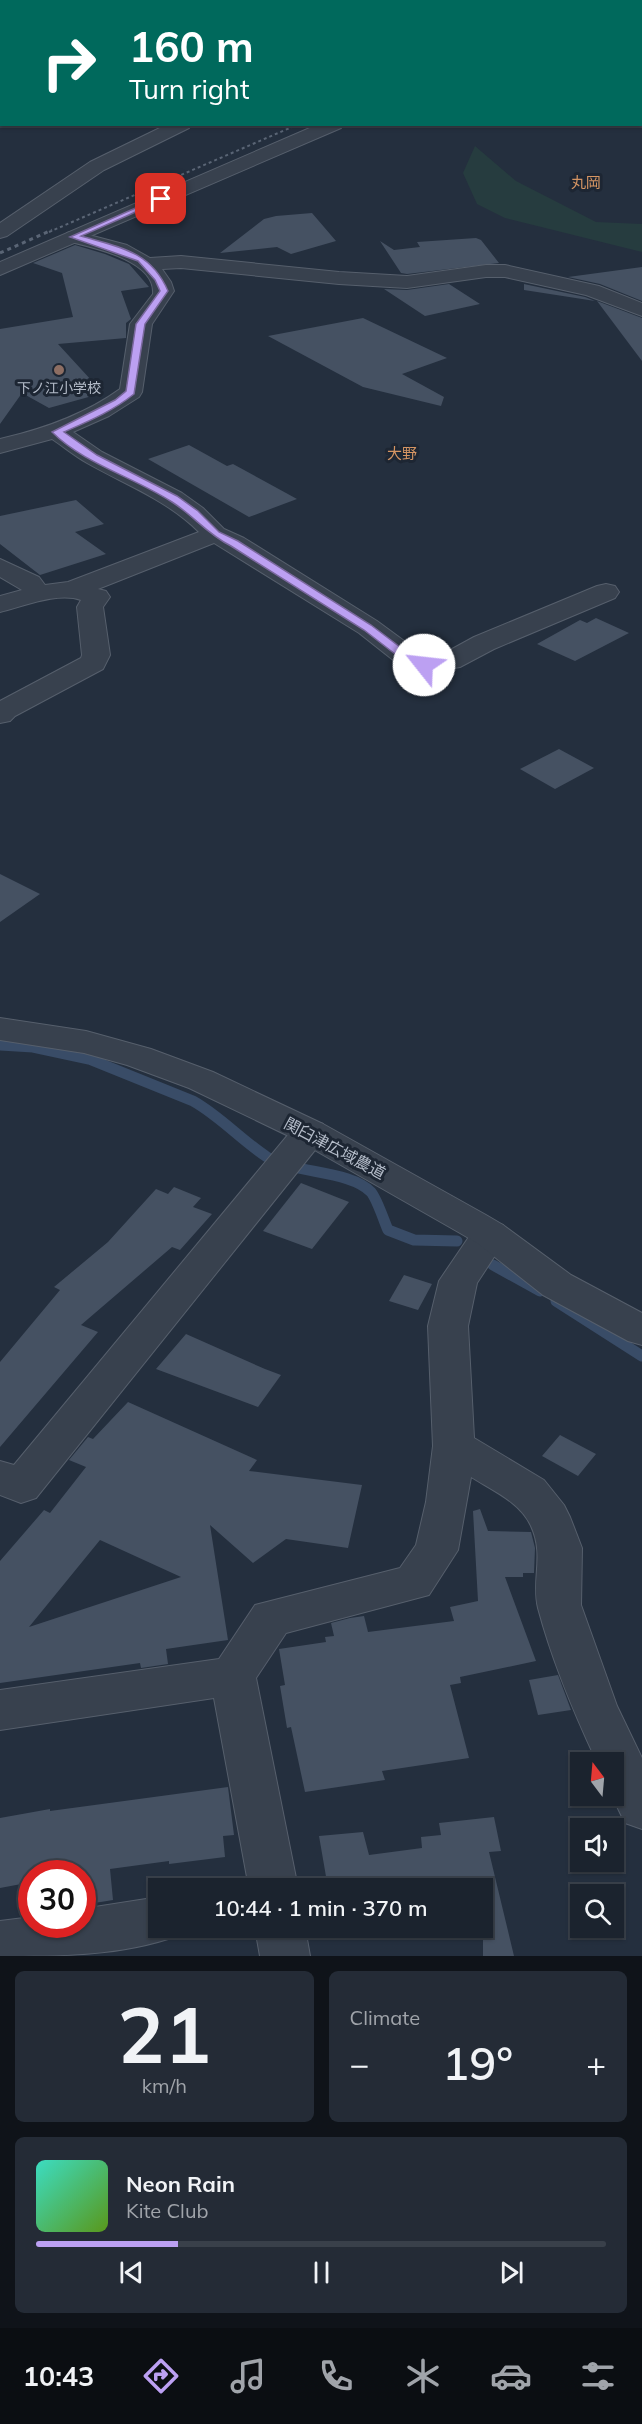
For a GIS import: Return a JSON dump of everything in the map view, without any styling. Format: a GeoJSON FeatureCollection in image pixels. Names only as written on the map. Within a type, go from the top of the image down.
{"type":"FeatureCollection","features":[{"type":"Feature","properties":{"kind":"street"},"geometry":{"type":"LineString","coordinates":[[0,232],[98,166],[179,126]]}},
{"type":"Feature","properties":{"kind":"street"},"geometry":{"type":"LineString","coordinates":[[0,269],[330,126]]}},
{"type":"Feature","properties":{"kind":"street"},"geometry":{"type":"LineString","coordinates":[[0,446],[57,432],[89,418],[131,392],[141,324],[164,291],[159,279],[147,264],[129,253],[74,237]]}},
{"type":"Feature","properties":{"kind":"street"},"geometry":{"type":"LineString","coordinates":[[147,264],[181,262],[339,278],[407,282],[486,271],[505,271],[592,290],[642,310]]}},
{"type":"Feature","properties":{"kind":"street"},"geometry":{"type":"LineString","coordinates":[[57,432],[94,457],[173,498],[194,513],[215,534],[235,543],[368,627],[412,662],[424,665],[450,661],[606,592]]}},
{"type":"Feature","properties":{"kind":"street"},"geometry":{"type":"LineString","coordinates":[[0,604],[38,594],[73,589],[215,534]]}},
{"type":"Feature","properties":{"kind":"street"},"geometry":{"type":"LineString","coordinates":[[0,567],[30,583],[38,594]]}},
{"type":"Feature","properties":{"kind":"street"},"geometry":{"type":"LineString","coordinates":[[0,715],[5,710],[93,663],[96,656],[90,607],[97,597],[73,589]]}},
{"type":"Feature","properties":{"kind":"street","name":"関臼津広域農道"},"geometry":{"type":"LineString","coordinates":[[0,1029],[86,1042],[139,1057],[201,1080],[292,1152],[490,1234],[557,1285],[642,1331]]}},
{"type":"Feature","properties":{"kind":"street"},"geometry":{"type":"LineString","coordinates":[[0,1477],[21,1486],[292,1152]]}},
{"type":"Feature","properties":{"kind":"street"},"geometry":{"type":"LineString","coordinates":[[271,1878],[232,1676],[271,1618],[414,1582],[436,1550],[447,1502],[454,1446],[448,1326],[458,1281],[490,1234]]}},
{"type":"Feature","properties":{"kind":"street"},"geometry":{"type":"LineString","coordinates":[[454,1446],[529,1492],[549,1517],[560,1548],[559,1605],[594,1706],[642,1808]]}},
{"type":"Feature","properties":{"kind":"street"},"geometry":{"type":"LineString","coordinates":[[0,1710],[232,1676]]}},
{"type":"Feature","properties":{"kind":"street"},"geometry":{"type":"LineString","coordinates":[[0,1944],[148,1922]]}},
{"type":"Feature","properties":{"kind":"street"},"geometry":{"type":"LineString","coordinates":[[282,1938],[285,1956]]}},
{"type":"Feature","properties":{"kind":"green space"},"geometry":{"type":"Polygon","coordinates":[[[475,146],[516,181],[596,222],[642,224],[642,252],[505,218],[477,204],[463,173],[475,146]]]}},
{"type":"Feature","properties":{"kind":"building"},"geometry":{"type":"Polygon","coordinates":[[[312,213],[336,241],[291,254],[277,247],[220,253],[264,219],[312,213]]]}},
{"type":"Feature","properties":{"kind":"building"},"geometry":{"type":"Polygon","coordinates":[[[476,238],[481,240],[499,263],[401,273],[380,241],[394,250],[420,247],[417,242],[476,238]]]}},
{"type":"Feature","properties":{"kind":"building"},"geometry":{"type":"Polygon","coordinates":[[[75,245],[129,264],[149,287],[121,291],[131,319],[126,323],[126,338],[58,344],[103,393],[49,408],[22,393],[0,424],[0,329],[73,317],[62,273],[33,263],[75,245]]]}},
{"type":"Feature","properties":{"kind":"building"},"geometry":{"type":"Polygon","coordinates":[[[642,267],[642,301],[600,284],[568,277],[642,267]]]}},
{"type":"Feature","properties":{"kind":"building"},"geometry":{"type":"Polygon","coordinates":[[[449,284],[480,304],[425,316],[384,289],[407,290],[449,284]]]}},
{"type":"Feature","properties":{"kind":"building"},"geometry":{"type":"Polygon","coordinates":[[[524,284],[585,297],[595,301],[524,290],[524,284]]]}},
{"type":"Feature","properties":{"kind":"building"},"geometry":{"type":"Polygon","coordinates":[[[597,301],[642,318],[642,361],[597,301]]]}},
{"type":"Feature","properties":{"kind":"building"},"geometry":{"type":"Polygon","coordinates":[[[363,318],[447,358],[402,374],[444,397],[441,406],[363,387],[268,336],[363,318]]]}},
{"type":"Feature","properties":{"kind":"building"},"geometry":{"type":"Polygon","coordinates":[[[189,445],[227,466],[233,464],[297,499],[249,517],[148,459],[189,445]]]}},
{"type":"Feature","properties":{"kind":"building"},"geometry":{"type":"Polygon","coordinates":[[[76,500],[104,524],[75,532],[106,554],[40,575],[0,544],[0,516],[76,500]]]}},
{"type":"Feature","properties":{"kind":"building"},"geometry":{"type":"Polygon","coordinates":[[[596,618],[629,633],[575,661],[537,644],[580,620],[587,623],[596,618]]]}},
{"type":"Feature","properties":{"kind":"building"},"geometry":{"type":"Polygon","coordinates":[[[559,749],[594,768],[555,789],[520,769],[559,749]]]}},
{"type":"Feature","properties":{"kind":"building"},"geometry":{"type":"Polygon","coordinates":[[[0,874],[40,894],[0,922],[0,874]]]}},
{"type":"Feature","properties":{"kind":"building"},"geometry":{"type":"Polygon","coordinates":[[[301,1183],[349,1202],[312,1249],[263,1231],[301,1183]]]}},
{"type":"Feature","properties":{"kind":"building"},"geometry":{"type":"Polygon","coordinates":[[[174,1187],[201,1198],[193,1207],[212,1214],[180,1250],[172,1247],[81,1325],[98,1332],[0,1447],[0,1362],[60,1290],[54,1287],[108,1242],[156,1189],[168,1194],[174,1187]]]}},
{"type":"Feature","properties":{"kind":"building"},"geometry":{"type":"Polygon","coordinates":[[[404,1275],[432,1284],[418,1310],[389,1301],[404,1275]]]}},
{"type":"Feature","properties":{"kind":"building"},"geometry":{"type":"Polygon","coordinates":[[[186,1334],[281,1375],[258,1407],[156,1369],[186,1334]]]}},
{"type":"Feature","properties":{"kind":"building"},"geometry":{"type":"Polygon","coordinates":[[[128,1402],[257,1460],[249,1471],[362,1485],[348,1548],[286,1539],[253,1563],[210,1525],[228,1640],[166,1649],[168,1664],[141,1668],[140,1663],[0,1683],[0,1561],[44,1510],[50,1513],[86,1467],[69,1460],[88,1437],[93,1439],[128,1402]],[[100,1540],[29,1627],[181,1577],[100,1540]]]}},
{"type":"Feature","properties":{"kind":"building"},"geometry":{"type":"Polygon","coordinates":[[[560,1435],[596,1454],[578,1476],[542,1456],[560,1435]]]}},
{"type":"Feature","properties":{"kind":"building"},"geometry":{"type":"Polygon","coordinates":[[[480,1509],[488,1531],[531,1532],[535,1548],[534,1573],[523,1573],[523,1577],[505,1577],[536,1661],[460,1677],[461,1683],[450,1685],[469,1758],[382,1771],[385,1780],[305,1792],[291,1727],[287,1728],[280,1686],[285,1685],[279,1649],[326,1642],[325,1637],[334,1636],[331,1623],[350,1618],[364,1616],[368,1632],[454,1621],[450,1607],[478,1601],[473,1511],[480,1509]]]}},
{"type":"Feature","properties":{"kind":"building"},"geometry":{"type":"Polygon","coordinates":[[[558,1675],[571,1710],[538,1715],[529,1680],[558,1675]]]}},
{"type":"Feature","properties":{"kind":"building"},"geometry":{"type":"Polygon","coordinates":[[[228,1787],[234,1835],[223,1836],[225,1857],[169,1864],[169,1861],[110,1869],[113,1900],[96,1903],[96,1860],[18,1860],[18,1885],[0,1888],[0,1818],[50,1809],[50,1811],[228,1787]]]}},
{"type":"Feature","properties":{"kind":"building"},"geometry":{"type":"Polygon","coordinates":[[[494,1817],[501,1851],[489,1852],[514,1956],[483,1956],[483,1938],[493,1938],[493,1878],[326,1878],[319,1836],[363,1832],[369,1855],[422,1848],[421,1837],[441,1835],[439,1823],[494,1817]]]}},
{"type":"Feature","properties":{"kind":"waterway"},"geometry":{"type":"LineString","coordinates":[[0,1045],[33,1047],[89,1059],[193,1101],[267,1157],[292,1167],[336,1176],[362,1185],[373,1195],[388,1230],[414,1240],[457,1241]]}},
{"type":"Feature","properties":{"kind":"waterway"},"geometry":{"type":"LineString","coordinates":[[493,1265],[540,1291]]}},
{"type":"Feature","properties":{"kind":"waterway"},"geometry":{"type":"LineString","coordinates":[[556,1301],[642,1356]]}},
{"type":"Feature","properties":{"kind":"railway"},"geometry":{"type":"LineString","coordinates":[[49,232],[294,126]]}},
{"type":"Feature","properties":{"kind":"railway"},"geometry":{"type":"LineString","coordinates":[[0,253],[52,230]]}},
{"type":"Feature","properties":{"kind":"place","name":"下ノ江小学校"},"geometry":{"type":"Point","coordinates":[59,370]}},
{"type":"Feature","properties":{"kind":"district","name":"丸岡"},"geometry":{"type":"Point","coordinates":[586,182]}},
{"type":"Feature","properties":{"kind":"district","name":"大野"},"geometry":{"type":"Point","coordinates":[402,453]}},
{"type":"Feature","properties":{"kind":"route"},"geometry":{"type":"LineString","coordinates":[[161,199],[74,237],[120,250],[141,259],[159,279],[164,291],[142,319],[131,392],[89,418],[57,432],[94,457],[173,498],[194,513],[215,534],[235,543],[368,627],[412,662],[424,665]]}}]}
